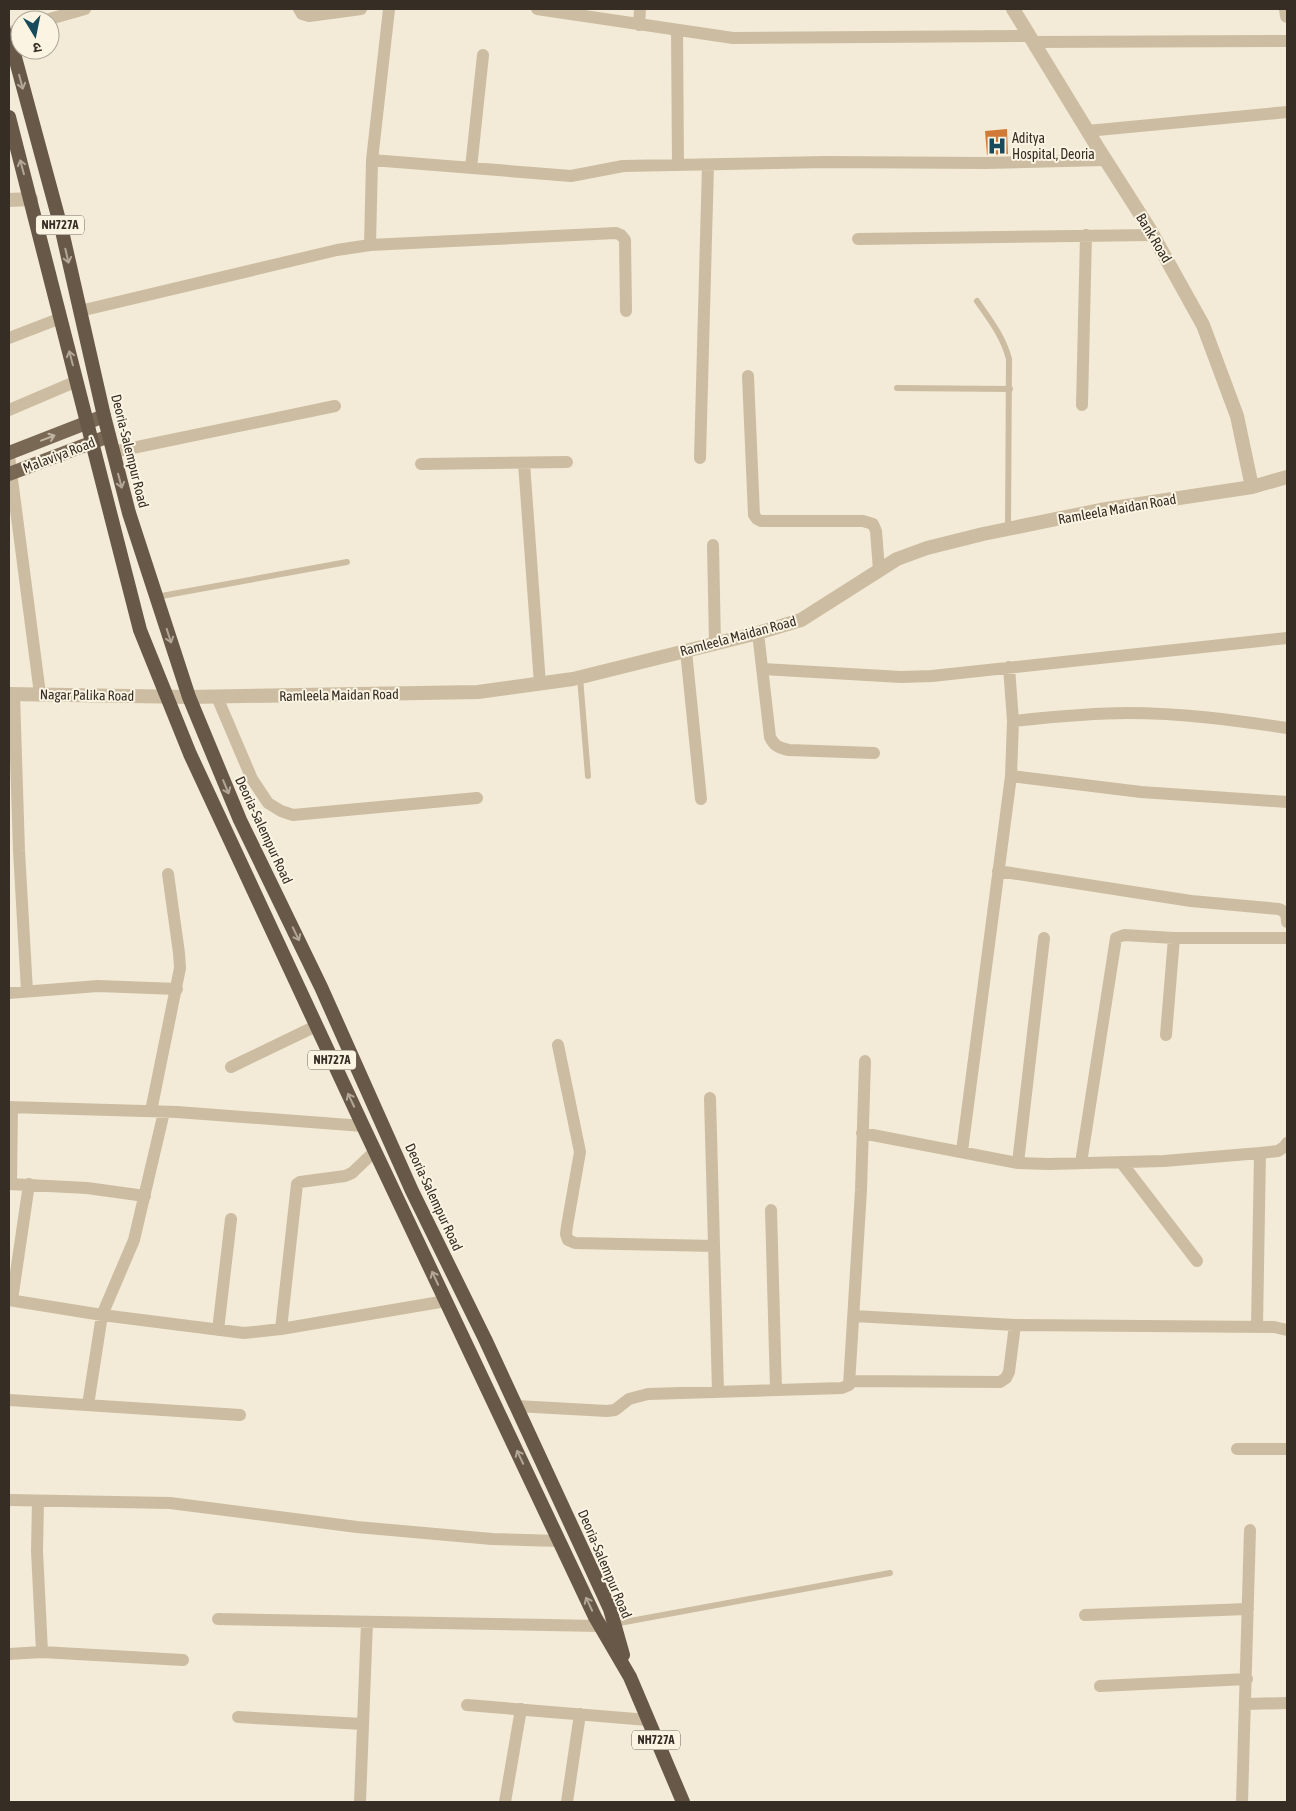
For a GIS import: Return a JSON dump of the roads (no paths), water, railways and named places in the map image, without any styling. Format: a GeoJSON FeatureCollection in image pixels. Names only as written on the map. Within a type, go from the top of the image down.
{"type":"FeatureCollection","features":[{"type":"Feature","properties":{"kind":"highway","name":"Deoria-Salempur Road"},"geometry":{"type":"LineString","coordinates":[[9,34],[62,231],[104,416],[129,512],[189,697],[240,820],[321,987],[412,1191],[486,1339],[610,1609],[607,1625]]}},
{"type":"Feature","properties":{"kind":"highway","name":"Deoria-Salempur Road"},"geometry":{"type":"LineString","coordinates":[[9,118],[140,630],[166,697],[190,754],[363,1126],[559,1541],[607,1625],[648,1720]]}},
{"type":"Feature","properties":{"kind":"highway","name":"NH727A"},"geometry":{"type":"LineString","coordinates":[[648,1720],[683,1802]]}},
{"type":"Feature","properties":{"kind":"main road","name":"Malaviya Road"},"geometry":{"type":"LineString","coordinates":[[9,455],[104,416]]}},
{"type":"Feature","properties":{"kind":"main road","name":"Malaviya Road"},"geometry":{"type":"LineString","coordinates":[[9,474],[109,436]]}},
{"type":"Feature","properties":{"kind":"street"},"geometry":{"type":"LineString","coordinates":[[60,16],[86,9]]}},
{"type":"Feature","properties":{"kind":"street"},"geometry":{"type":"LineString","coordinates":[[299,9],[302,14],[309,16],[361,9]]}},
{"type":"Feature","properties":{"kind":"street"},"geometry":{"type":"LineString","coordinates":[[370,245],[372,160],[389,9]]}},
{"type":"Feature","properties":{"kind":"street"},"geometry":{"type":"LineString","coordinates":[[537,9],[733,38],[1287,41]]}},
{"type":"Feature","properties":{"kind":"street"},"geometry":{"type":"LineString","coordinates":[[639,25],[640,9]]}},
{"type":"Feature","properties":{"kind":"street","name":"Bank Road"},"geometry":{"type":"LineString","coordinates":[[1013,9],[1153,235],[1203,325],[1236,416],[1252,487]]}},
{"type":"Feature","properties":{"kind":"street"},"geometry":{"type":"LineString","coordinates":[[1286,9],[1287,16]]}},
{"type":"Feature","properties":{"kind":"street"},"geometry":{"type":"LineString","coordinates":[[677,30],[678,165]]}},
{"type":"Feature","properties":{"kind":"street"},"geometry":{"type":"LineString","coordinates":[[471,168],[483,55]]}},
{"type":"Feature","properties":{"kind":"street"},"geometry":{"type":"LineString","coordinates":[[1088,131],[1287,112]]}},
{"type":"Feature","properties":{"kind":"street"},"geometry":{"type":"LineString","coordinates":[[372,160],[571,176],[623,166],[826,162],[985,163],[1105,160]]}},
{"type":"Feature","properties":{"kind":"street"},"geometry":{"type":"LineString","coordinates":[[700,458],[708,164]]}},
{"type":"Feature","properties":{"kind":"street"},"geometry":{"type":"LineString","coordinates":[[9,200],[31,199]]}},
{"type":"Feature","properties":{"kind":"street"},"geometry":{"type":"LineString","coordinates":[[80,311],[337,250],[370,245],[616,233],[622,234],[625,240],[626,311]]}},
{"type":"Feature","properties":{"kind":"street"},"geometry":{"type":"LineString","coordinates":[[1082,406],[1086,235]]}},
{"type":"Feature","properties":{"kind":"street"},"geometry":{"type":"LineString","coordinates":[[858,239],[1153,235]]}},
{"type":"Feature","properties":{"kind":"street"},"geometry":{"type":"LineString","coordinates":[[9,338],[61,318]]}},
{"type":"Feature","properties":{"kind":"street"},"geometry":{"type":"LineString","coordinates":[[748,376],[754,515],[761,521],[863,521],[873,524],[876,532],[879,570]]}},
{"type":"Feature","properties":{"kind":"street"},"geometry":{"type":"LineString","coordinates":[[9,410],[77,381]]}},
{"type":"Feature","properties":{"kind":"street"},"geometry":{"type":"LineString","coordinates":[[113,452],[335,406]]}},
{"type":"Feature","properties":{"kind":"street"},"geometry":{"type":"LineString","coordinates":[[9,455],[9,474],[40,694]]}},
{"type":"Feature","properties":{"kind":"street"},"geometry":{"type":"LineString","coordinates":[[421,464],[567,462]]}},
{"type":"Feature","properties":{"kind":"street"},"geometry":{"type":"LineString","coordinates":[[524,463],[540,684]]}},
{"type":"Feature","properties":{"kind":"street","name":"Ramleela Maidan Road"},"geometry":{"type":"LineString","coordinates":[[166,697],[478,692],[580,677],[758,633],[801,620],[897,559],[927,548],[1100,510],[1252,487],[1287,477]]}},
{"type":"Feature","properties":{"kind":"street"},"geometry":{"type":"LineString","coordinates":[[713,545],[715,644]]}},
{"type":"Feature","properties":{"kind":"street"},"geometry":{"type":"LineString","coordinates":[[758,633],[770,737],[773,744],[779,748],[789,750],[874,754]]}},
{"type":"Feature","properties":{"kind":"street"},"geometry":{"type":"LineString","coordinates":[[763,669],[932,676],[1287,638]]}},
{"type":"Feature","properties":{"kind":"street"},"geometry":{"type":"LineString","coordinates":[[686,651],[701,799]]}},
{"type":"Feature","properties":{"kind":"street"},"geometry":{"type":"LineString","coordinates":[[962,1151],[1011,776],[1013,721],[1009,667]]}},
{"type":"Feature","properties":{"kind":"street"},"geometry":{"type":"LineString","coordinates":[[11,694],[13,791],[27,991]]}},
{"type":"Feature","properties":{"kind":"street","name":"Nagar Palika Road"},"geometry":{"type":"LineString","coordinates":[[11,694],[166,697]]}},
{"type":"Feature","properties":{"kind":"street"},"geometry":{"type":"LineString","coordinates":[[217,697],[252,779],[268,804],[281,811],[293,815],[477,798]]}},
{"type":"Feature","properties":{"kind":"street"},"geometry":{"type":"LineString","coordinates":[[1013,721],[1070,715],[1127,713],[1185,715],[1287,728]]}},
{"type":"Feature","properties":{"kind":"street"},"geometry":{"type":"LineString","coordinates":[[1011,776],[1141,792],[1287,802]]}},
{"type":"Feature","properties":{"kind":"street"},"geometry":{"type":"LineString","coordinates":[[998,871],[1191,901],[1279,909],[1287,914],[1287,922]]}},
{"type":"Feature","properties":{"kind":"street"},"geometry":{"type":"LineString","coordinates":[[151,1111],[180,968],[168,874]]}},
{"type":"Feature","properties":{"kind":"street"},"geometry":{"type":"LineString","coordinates":[[1081,1163],[1116,938],[1124,935],[1174,938],[1287,938]]}},
{"type":"Feature","properties":{"kind":"street"},"geometry":{"type":"LineString","coordinates":[[1018,1162],[1044,938]]}},
{"type":"Feature","properties":{"kind":"street"},"geometry":{"type":"LineString","coordinates":[[1166,1034],[1174,938]]}},
{"type":"Feature","properties":{"kind":"street"},"geometry":{"type":"LineString","coordinates":[[9,992],[98,986],[176,988]]}},
{"type":"Feature","properties":{"kind":"street"},"geometry":{"type":"LineString","coordinates":[[231,1067],[316,1026]]}},
{"type":"Feature","properties":{"kind":"street"},"geometry":{"type":"LineString","coordinates":[[558,1045],[580,1152],[567,1226],[566,1234],[568,1240],[574,1243],[714,1246]]}},
{"type":"Feature","properties":{"kind":"street"},"geometry":{"type":"LineString","coordinates":[[516,1406],[607,1411],[615,1410],[628,1399],[639,1395],[842,1388],[849,1385],[854,1316],[865,1061]]}},
{"type":"Feature","properties":{"kind":"street"},"geometry":{"type":"LineString","coordinates":[[710,1098],[718,1391]]}},
{"type":"Feature","properties":{"kind":"street"},"geometry":{"type":"LineString","coordinates":[[145,1196],[87,1188],[10,1184],[10,1107],[151,1111],[363,1126]]}},
{"type":"Feature","properties":{"kind":"street"},"geometry":{"type":"LineString","coordinates":[[88,1405],[102,1315],[134,1240],[164,1112]]}},
{"type":"Feature","properties":{"kind":"street"},"geometry":{"type":"LineString","coordinates":[[862,1134],[1018,1162],[1049,1164],[1164,1161],[1278,1151],[1287,1143]]}},
{"type":"Feature","properties":{"kind":"street"},"geometry":{"type":"LineString","coordinates":[[281,1330],[297,1184],[345,1176],[352,1173],[375,1151]]}},
{"type":"Feature","properties":{"kind":"street"},"geometry":{"type":"LineString","coordinates":[[1257,1327],[1260,1152]]}},
{"type":"Feature","properties":{"kind":"street"},"geometry":{"type":"LineString","coordinates":[[1121,1162],[1197,1260]]}},
{"type":"Feature","properties":{"kind":"street"},"geometry":{"type":"LineString","coordinates":[[28,1184],[10,1300],[102,1315],[244,1333],[281,1330],[446,1301]]}},
{"type":"Feature","properties":{"kind":"street"},"geometry":{"type":"LineString","coordinates":[[771,1210],[776,1389]]}},
{"type":"Feature","properties":{"kind":"street"},"geometry":{"type":"LineString","coordinates":[[218,1330],[231,1218]]}},
{"type":"Feature","properties":{"kind":"street"},"geometry":{"type":"LineString","coordinates":[[854,1316],[1015,1325],[1257,1327],[1284,1328],[1287,1330]]}},
{"type":"Feature","properties":{"kind":"street"},"geometry":{"type":"LineString","coordinates":[[850,1381],[1000,1382],[1006,1378],[1009,1372],[1015,1325]]}},
{"type":"Feature","properties":{"kind":"street"},"geometry":{"type":"LineString","coordinates":[[9,1400],[240,1415]]}},
{"type":"Feature","properties":{"kind":"street"},"geometry":{"type":"LineString","coordinates":[[1237,1450],[1287,1449]]}},
{"type":"Feature","properties":{"kind":"street"},"geometry":{"type":"LineString","coordinates":[[9,1500],[170,1504],[357,1527],[492,1539],[559,1541]]}},
{"type":"Feature","properties":{"kind":"street"},"geometry":{"type":"LineString","coordinates":[[38,1501],[37,1552],[42,1652]]}},
{"type":"Feature","properties":{"kind":"street"},"geometry":{"type":"LineString","coordinates":[[1242,1802],[1250,1530]]}},
{"type":"Feature","properties":{"kind":"street"},"geometry":{"type":"LineString","coordinates":[[1085,1615],[1248,1609]]}},
{"type":"Feature","properties":{"kind":"street"},"geometry":{"type":"LineString","coordinates":[[218,1619],[607,1625]]}},
{"type":"Feature","properties":{"kind":"street"},"geometry":{"type":"LineString","coordinates":[[360,1802],[367,1622]]}},
{"type":"Feature","properties":{"kind":"street"},"geometry":{"type":"LineString","coordinates":[[9,1654],[42,1652],[183,1660]]}},
{"type":"Feature","properties":{"kind":"street"},"geometry":{"type":"LineString","coordinates":[[1100,1686],[1247,1679]]}},
{"type":"Feature","properties":{"kind":"street"},"geometry":{"type":"LineString","coordinates":[[1246,1704],[1287,1703]]}},
{"type":"Feature","properties":{"kind":"street"},"geometry":{"type":"LineString","coordinates":[[467,1705],[648,1720]]}},
{"type":"Feature","properties":{"kind":"street"},"geometry":{"type":"LineString","coordinates":[[504,1802],[521,1709]]}},
{"type":"Feature","properties":{"kind":"street"},"geometry":{"type":"LineString","coordinates":[[567,1802],[580,1714]]}},
{"type":"Feature","properties":{"kind":"street"},"geometry":{"type":"LineString","coordinates":[[238,1717],[363,1724]]}},
{"type":"Feature","properties":{"kind":"lane"},"geometry":{"type":"LineString","coordinates":[[977,301],[1006,344],[1009,359],[1008,529]]}},
{"type":"Feature","properties":{"kind":"lane"},"geometry":{"type":"LineString","coordinates":[[898,388],[1010,389]]}},
{"type":"Feature","properties":{"kind":"lane"},"geometry":{"type":"LineString","coordinates":[[156,597],[347,562]]}},
{"type":"Feature","properties":{"kind":"lane"},"geometry":{"type":"LineString","coordinates":[[580,677],[588,776]]}},
{"type":"Feature","properties":{"kind":"lane"},"geometry":{"type":"LineString","coordinates":[[607,1625],[890,1573]]}},
{"type":"Feature","properties":{"kind":"place","name":"Aditya Hospital, Deoria"},"geometry":{"type":"Point","coordinates":[997,146]}}]}
